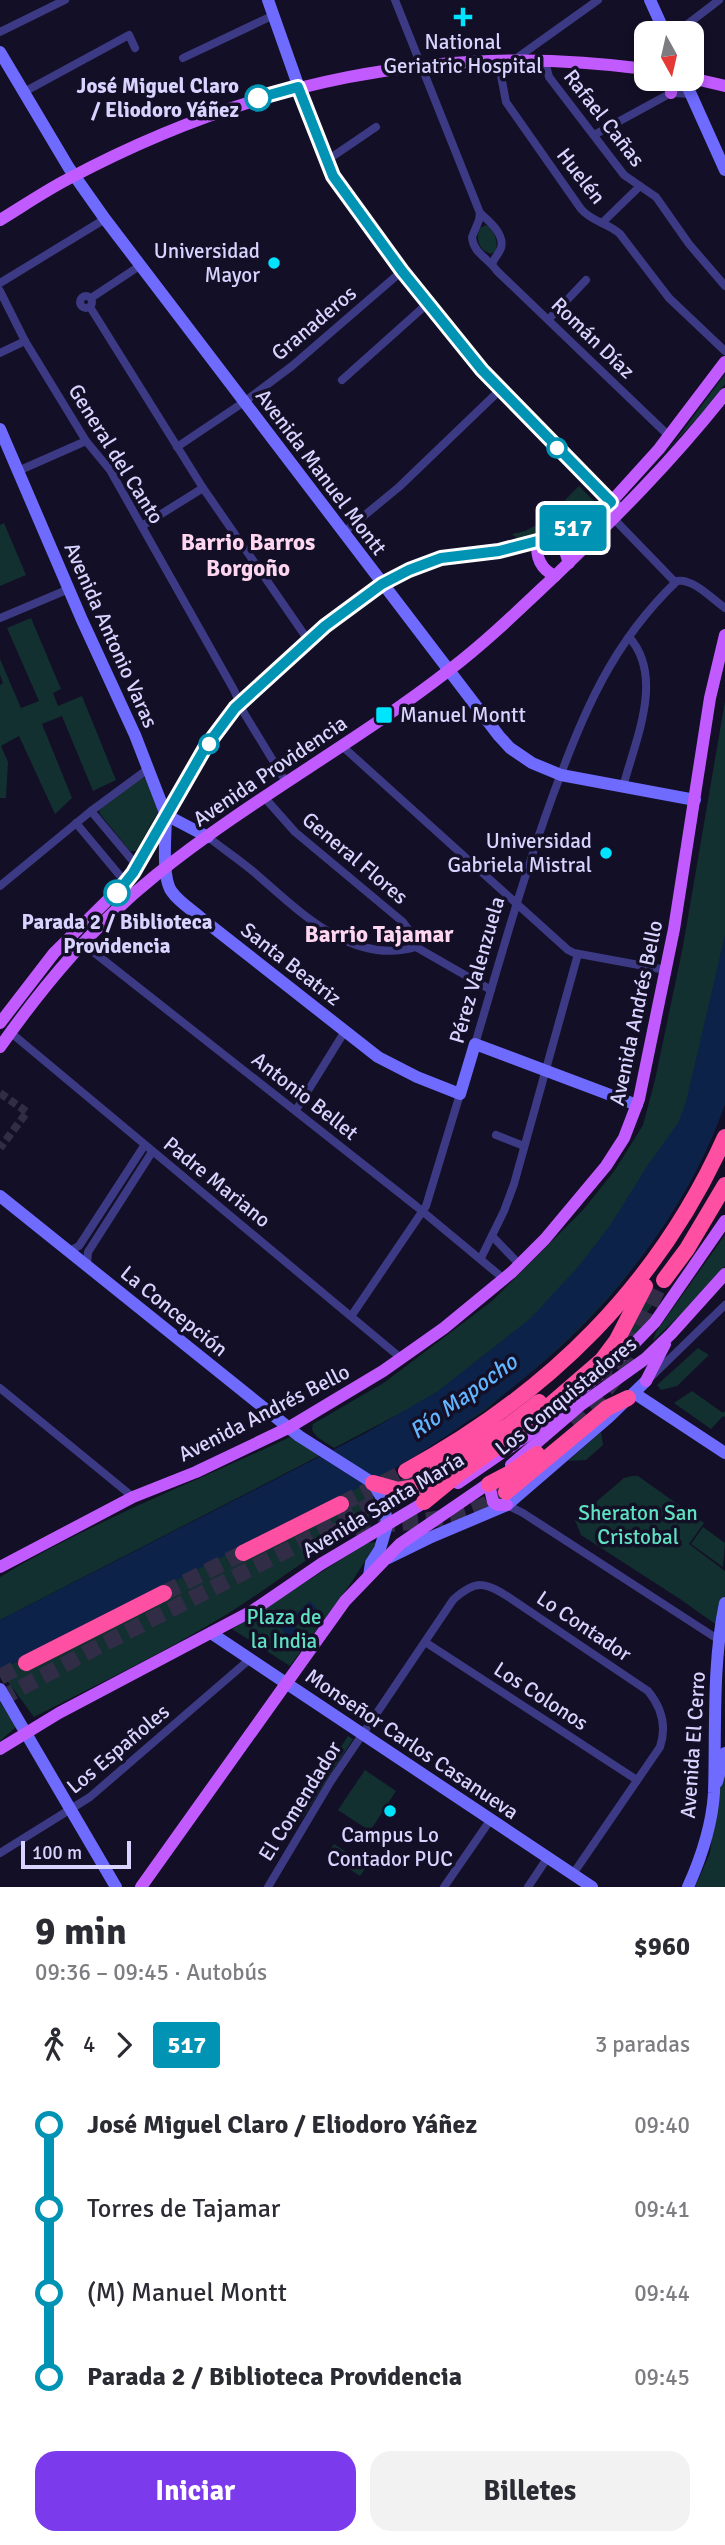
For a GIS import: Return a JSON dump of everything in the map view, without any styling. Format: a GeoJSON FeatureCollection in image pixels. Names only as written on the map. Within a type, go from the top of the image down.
{"type":"FeatureCollection","features":[{"type":"Feature","properties":{"kind":"highway"},"geometry":{"type":"LineString","coordinates":[[718,1153],[725,1126]]}},
{"type":"Feature","properties":{"kind":"highway"},"geometry":{"type":"LineString","coordinates":[[424,1503],[450,1480],[521,1430],[602,1360],[617,1340],[725,1137]]}},
{"type":"Feature","properties":{"kind":"highway"},"geometry":{"type":"LineString","coordinates":[[664,1280],[700,1228],[725,1185]]}},
{"type":"Feature","properties":{"kind":"highway"},"geometry":{"type":"LineString","coordinates":[[406,1471],[493,1419],[573,1353],[635,1286],[675,1228]]}},
{"type":"Feature","properties":{"kind":"highway"},"geometry":{"type":"LineString","coordinates":[[438,1468],[526,1413],[604,1345]]}},
{"type":"Feature","properties":{"kind":"highway"},"geometry":{"type":"LineString","coordinates":[[506,1499],[607,1408],[631,1396]]}},
{"type":"Feature","properties":{"kind":"highway"},"geometry":{"type":"LineString","coordinates":[[489,1484],[530,1460],[573,1424]]}},
{"type":"Feature","properties":{"kind":"highway"},"geometry":{"type":"LineString","coordinates":[[372,1483],[398,1490],[450,1480]]}},
{"type":"Feature","properties":{"kind":"highway"},"geometry":{"type":"LineString","coordinates":[[243,1553],[341,1504]]}},
{"type":"Feature","properties":{"kind":"highway"},"geometry":{"type":"LineString","coordinates":[[26,1663],[164,1593]]}},
{"type":"Feature","properties":{"kind":"main road"},"geometry":{"type":"LineString","coordinates":[[0,220],[74,176],[142,142],[203,117],[298,87],[360,73],[420,65],[498,60],[634,68]]}},
{"type":"Feature","properties":{"kind":"main road"},"geometry":{"type":"LineString","coordinates":[[704,81],[725,86]]}},
{"type":"Feature","properties":{"kind":"main road"},"geometry":{"type":"LineString","coordinates":[[0,1023],[49,958],[125,883],[205,748],[240,703],[308,640],[382,584],[409,570],[441,558],[499,551],[544,540],[594,517],[611,502],[669,436],[725,362]]}},
{"type":"Feature","properties":{"kind":"main road","name":"Avenida Providencia"},"geometry":{"type":"LineString","coordinates":[[0,1046],[47,983],[82,943],[166,867],[448,671],[516,614],[618,515],[683,445],[725,394]]}},
{"type":"Feature","properties":{"kind":"main road"},"geometry":{"type":"LineString","coordinates":[[544,540],[564,548],[569,563]]}},
{"type":"Feature","properties":{"kind":"main road"},"geometry":{"type":"LineString","coordinates":[[544,540],[537,554],[546,571],[555,576]]}},
{"type":"Feature","properties":{"kind":"main road","name":"Avenida Andrés Bello"},"geometry":{"type":"LineString","coordinates":[[1,1565],[133,1497],[196,1472],[288,1428],[402,1359],[520,1265],[607,1166],[624,1138],[637,1105],[666,970],[713,685],[725,635]]}},
{"type":"Feature","properties":{"kind":"main road","name":"Avenida Santa María"},"geometry":{"type":"LineString","coordinates":[[0,1749],[26,1732],[252,1611],[321,1564],[502,1454],[626,1352],[654,1322],[725,1222]]}},
{"type":"Feature","properties":{"kind":"main road","name":"Los Conquistadores"},"geometry":{"type":"LineString","coordinates":[[141,1887],[338,1611],[384,1560],[409,1537],[489,1484],[573,1411],[638,1364],[671,1334],[725,1274]]}},
{"type":"Feature","properties":{"kind":"main road"},"geometry":{"type":"LineString","coordinates":[[646,1381],[671,1334]]}},
{"type":"Feature","properties":{"kind":"main road"},"geometry":{"type":"LineString","coordinates":[[489,1484],[493,1502],[498,1505],[506,1499]]}},
{"type":"Feature","properties":{"kind":"street"},"geometry":{"type":"LineString","coordinates":[[0,32],[65,0]]}},
{"type":"Feature","properties":{"kind":"street"},"geometry":{"type":"LineString","coordinates":[[268,0],[326,161],[343,192],[402,271],[500,390],[611,502],[618,515],[675,582],[681,579],[687,581],[725,608]]}},
{"type":"Feature","properties":{"kind":"street"},"geometry":{"type":"LineString","coordinates":[[395,0],[480,213],[501,238],[501,249],[492,264]]}},
{"type":"Feature","properties":{"kind":"street"},"geometry":{"type":"LineString","coordinates":[[514,60],[598,0]]}},
{"type":"Feature","properties":{"kind":"street"},"geometry":{"type":"LineString","coordinates":[[650,0],[660,21]]}},
{"type":"Feature","properties":{"kind":"street"},"geometry":{"type":"LineString","coordinates":[[692,21],[719,0]]}},
{"type":"Feature","properties":{"kind":"street"},"geometry":{"type":"LineString","coordinates":[[183,58],[274,15]]}},
{"type":"Feature","properties":{"kind":"street"},"geometry":{"type":"LineString","coordinates":[[24,92],[129,35],[135,48]]}},
{"type":"Feature","properties":{"kind":"street","name":"Avenida Manuel Montt"},"geometry":{"type":"LineString","coordinates":[[0,52],[74,176],[105,219],[485,720],[510,748],[532,763],[561,775],[695,800]]}},
{"type":"Feature","properties":{"kind":"street","name":"Huelén"},"geometry":{"type":"LineString","coordinates":[[498,60],[502,90],[512,111],[583,212],[620,234],[668,298],[725,351]]}},
{"type":"Feature","properties":{"kind":"street","name":"Rafael Cañas"},"geometry":{"type":"LineString","coordinates":[[545,61],[549,77],[624,175],[659,200],[686,239],[725,286]]}},
{"type":"Feature","properties":{"kind":"street"},"geometry":{"type":"LineString","coordinates":[[690,91],[725,170]]}},
{"type":"Feature","properties":{"kind":"street"},"geometry":{"type":"LineString","coordinates":[[594,135],[671,93],[691,94]]}},
{"type":"Feature","properties":{"kind":"street"},"geometry":{"type":"LineString","coordinates":[[326,161],[376,127]]}},
{"type":"Feature","properties":{"kind":"street"},"geometry":{"type":"LineString","coordinates":[[602,223],[640,186]]}},
{"type":"Feature","properties":{"kind":"street","name":"Román Díaz"},"geometry":{"type":"LineString","coordinates":[[480,213],[472,241],[477,251],[669,436]]}},
{"type":"Feature","properties":{"kind":"street"},"geometry":{"type":"LineString","coordinates":[[0,283],[105,219]]}},
{"type":"Feature","properties":{"kind":"street"},"geometry":{"type":"LineString","coordinates":[[141,265],[91,302],[177,447],[308,640]]}},
{"type":"Feature","properties":{"kind":"street","name":"Granaderos"},"geometry":{"type":"LineString","coordinates":[[177,447],[292,366],[402,271]]}},
{"type":"Feature","properties":{"kind":"street"},"geometry":{"type":"LineString","coordinates":[[549,319],[586,280]]}},
{"type":"Feature","properties":{"kind":"street","name":"General del Canto"},"geometry":{"type":"LineString","coordinates":[[0,291],[25,341],[86,441],[110,470],[286,782]]}},
{"type":"Feature","properties":{"kind":"street"},"geometry":{"type":"LineString","coordinates":[[342,380],[427,303]]}},
{"type":"Feature","properties":{"kind":"street"},"geometry":{"type":"LineString","coordinates":[[0,353],[25,341]]}},
{"type":"Feature","properties":{"kind":"street"},"geometry":{"type":"LineString","coordinates":[[343,534],[399,487],[500,390]]}},
{"type":"Feature","properties":{"kind":"street","name":"Avenida Antonio Varas"},"geometry":{"type":"LineString","coordinates":[[0,431],[166,815]]}},
{"type":"Feature","properties":{"kind":"street"},"geometry":{"type":"LineString","coordinates":[[18,471],[86,441]]}},
{"type":"Feature","properties":{"kind":"street"},"geometry":{"type":"LineString","coordinates":[[142,526],[204,488]]}},
{"type":"Feature","properties":{"kind":"street","name":"Pérez Valenzuela"},"geometry":{"type":"LineString","coordinates":[[352,1315],[423,1211],[524,877],[594,693],[629,637],[675,582]]}},
{"type":"Feature","properties":{"kind":"street"},"geometry":{"type":"LineString","coordinates":[[0,618],[69,589]]}},
{"type":"Feature","properties":{"kind":"street"},"geometry":{"type":"LineString","coordinates":[[623,787],[647,682],[642,656],[629,637]]}},
{"type":"Feature","properties":{"kind":"street"},"geometry":{"type":"LineString","coordinates":[[342,746],[568,950],[666,970]]}},
{"type":"Feature","properties":{"kind":"street"},"geometry":{"type":"LineString","coordinates":[[0,886],[91,811],[148,769]]}},
{"type":"Feature","properties":{"kind":"street","name":"General Flores"},"geometry":{"type":"LineString","coordinates":[[264,797],[295,832],[403,922],[414,937],[416,947],[491,990]]}},
{"type":"Feature","properties":{"kind":"street"},"geometry":{"type":"LineString","coordinates":[[91,811],[137,866]]}},
{"type":"Feature","properties":{"kind":"street"},"geometry":{"type":"LineString","coordinates":[[166,815],[208,837],[326,931],[355,944],[383,950],[402,951],[416,947]]}},
{"type":"Feature","properties":{"kind":"street","name":"Santa Beatriz"},"geometry":{"type":"LineString","coordinates":[[166,815],[166,867],[169,887],[177,898],[386,1061],[460,1094]]}},
{"type":"Feature","properties":{"kind":"street"},"geometry":{"type":"LineString","coordinates":[[76,823],[125,883]]}},
{"type":"Feature","properties":{"kind":"street","name":"Antonio Bellet"},"geometry":{"type":"LineString","coordinates":[[82,943],[423,1211],[504,1279]]}},
{"type":"Feature","properties":{"kind":"street"},"geometry":{"type":"LineString","coordinates":[[481,1258],[510,1197],[578,954]]}},
{"type":"Feature","properties":{"kind":"street"},"geometry":{"type":"LineString","coordinates":[[296,1110],[345,1031]]}},
{"type":"Feature","properties":{"kind":"street","name":"Padre Mariano"},"geometry":{"type":"LineString","coordinates":[[10,1032],[402,1359]]}},
{"type":"Feature","properties":{"kind":"street"},"geometry":{"type":"LineString","coordinates":[[475,1044],[637,1105]]}},
{"type":"Feature","properties":{"kind":"street"},"geometry":{"type":"LineString","coordinates":[[496,1135],[524,1146]]}},
{"type":"Feature","properties":{"kind":"street"},"geometry":{"type":"LineString","coordinates":[[69,1251],[79,1246],[144,1146]]}},
{"type":"Feature","properties":{"kind":"street"},"geometry":{"type":"LineString","coordinates":[[87,1265],[86,1255],[152,1152]]}},
{"type":"Feature","properties":{"kind":"street","name":"La Concepción"},"geometry":{"type":"LineString","coordinates":[[0,1196],[288,1428],[372,1483]]}},
{"type":"Feature","properties":{"kind":"street"},"geometry":{"type":"LineString","coordinates":[[85,1236],[87,1243],[94,1242]]}},
{"type":"Feature","properties":{"kind":"street"},"geometry":{"type":"LineString","coordinates":[[492,1237],[520,1265]]}},
{"type":"Feature","properties":{"kind":"street","name":"Los Conquistadores"},"geometry":{"type":"LineString","coordinates":[[631,1396],[725,1305]]}},
{"type":"Feature","properties":{"kind":"street"},"geometry":{"type":"LineString","coordinates":[[0,1388],[133,1497]]}},
{"type":"Feature","properties":{"kind":"street"},"geometry":{"type":"LineString","coordinates":[[631,1396],[660,1410],[725,1453]]}},
{"type":"Feature","properties":{"kind":"street"},"geometry":{"type":"LineString","coordinates":[[660,1410],[667,1421],[725,1460]]}},
{"type":"Feature","properties":{"kind":"street"},"geometry":{"type":"LineString","coordinates":[[369,1576],[371,1563],[380,1549],[387,1525],[384,1502],[372,1483]]}},
{"type":"Feature","properties":{"kind":"street"},"geometry":{"type":"LineString","coordinates":[[506,1499],[523,1513],[719,1640]]}},
{"type":"Feature","properties":{"kind":"street","name":"Los Conquistadores"},"geometry":{"type":"LineString","coordinates":[[384,1560],[506,1499]]}},
{"type":"Feature","properties":{"kind":"street","name":"Lo Contador"},"geometry":{"type":"LineString","coordinates":[[364,1735],[453,1600],[471,1586],[488,1585],[510,1598],[648,1691],[662,1718],[663,1738],[660,1747],[573,1874]]}},
{"type":"Feature","properties":{"kind":"street","name":"Avenida El Cerro"},"geometry":{"type":"LineString","coordinates":[[688,1887],[706,1836],[714,1792],[721,1696],[719,1640],[725,1603]]}},
{"type":"Feature","properties":{"kind":"street","name":"Monseñor Carlos Casanueva"},"geometry":{"type":"LineString","coordinates":[[211,1633],[592,1887]]}},
{"type":"Feature","properties":{"kind":"street","name":"Los Colonos"},"geometry":{"type":"LineString","coordinates":[[425,1642],[637,1780]]}},
{"type":"Feature","properties":{"kind":"street","name":"Los Españoles"},"geometry":{"type":"LineString","coordinates":[[0,1853],[72,1810],[116,1776],[250,1659]]}},
{"type":"Feature","properties":{"kind":"street"},"geometry":{"type":"LineString","coordinates":[[0,1689],[116,1887]]}},
{"type":"Feature","properties":{"kind":"street","name":"El Comendador"},"geometry":{"type":"LineString","coordinates":[[268,1887],[331,1781],[364,1735]]}},
{"type":"Feature","properties":{"kind":"street"},"geometry":{"type":"LineString","coordinates":[[714,1792],[725,1753]]}},
{"type":"Feature","properties":{"kind":"street"},"geometry":{"type":"LineString","coordinates":[[444,1887],[491,1819]]}},
{"type":"Feature","properties":{"kind":"street"},"geometry":{"type":"LineString","coordinates":[[528,1887],[548,1857]]}},
{"type":"Feature","properties":{"kind":"green space"},"geometry":{"type":"Polygon","coordinates":[[[486,225],[494,233],[496,240],[496,251],[491,254],[483,250],[478,240],[480,228],[486,225]]]}},
{"type":"Feature","properties":{"kind":"green space"},"geometry":{"type":"Polygon","coordinates":[[[725,374],[725,384],[702,413],[627,493],[676,440],[725,374]]]}},
{"type":"Feature","properties":{"kind":"green space"},"geometry":{"type":"Polygon","coordinates":[[[579,486],[594,501],[576,515],[559,525],[529,536],[518,539],[512,534],[532,528],[579,486]]]}},
{"type":"Feature","properties":{"kind":"green space"},"geometry":{"type":"Polygon","coordinates":[[[4,523],[26,575],[0,586],[0,525],[4,523]]]}},
{"type":"Feature","properties":{"kind":"green space"},"geometry":{"type":"Polygon","coordinates":[[[31,618],[61,689],[53,693],[58,706],[82,696],[116,780],[93,791],[62,716],[42,724],[72,798],[55,814],[19,736],[1,746],[8,762],[6,798],[0,798],[0,685],[3,683],[0,659],[21,708],[39,701],[7,628],[31,618]]]}},
{"type":"Feature","properties":{"kind":"green space"},"geometry":{"type":"Polygon","coordinates":[[[725,701],[725,1104],[687,1186],[639,1260],[612,1294],[550,1357],[486,1409],[457,1424],[338,1451],[414,1406],[334,1448],[317,1437],[312,1430],[313,1424],[385,1382],[492,1301],[583,1210],[615,1170],[643,1125],[683,946],[725,701]]]}},
{"type":"Feature","properties":{"kind":"green space"},"geometry":{"type":"Polygon","coordinates":[[[141,778],[148,778],[159,810],[136,851],[130,851],[99,810],[141,778]]]}},
{"type":"Feature","properties":{"kind":"green space"},"geometry":{"type":"Polygon","coordinates":[[[725,1235],[725,1266],[653,1341],[656,1332],[725,1235]]]}},
{"type":"Feature","properties":{"kind":"green space"},"geometry":{"type":"Polygon","coordinates":[[[652,1290],[662,1294],[641,1321],[642,1327],[613,1356],[642,1298],[652,1290]]]}},
{"type":"Feature","properties":{"kind":"green space"},"geometry":{"type":"Polygon","coordinates":[[[698,1348],[709,1355],[677,1386],[661,1390],[657,1385],[698,1348]]]}},
{"type":"Feature","properties":{"kind":"green space"},"geometry":{"type":"Polygon","coordinates":[[[692,1391],[723,1413],[725,1411],[725,1417],[711,1429],[674,1403],[692,1391]]]}},
{"type":"Feature","properties":{"kind":"green space"},"geometry":{"type":"Polygon","coordinates":[[[601,1432],[603,1445],[586,1460],[568,1461],[601,1432]]]}},
{"type":"Feature","properties":{"kind":"green space"},"geometry":{"type":"Polygon","coordinates":[[[290,1437],[321,1455],[0,1620],[0,1577],[107,1520],[290,1437]]]}},
{"type":"Feature","properties":{"kind":"green space","name":"Sheraton San Cristobal"},"geometry":{"type":"Polygon","coordinates":[[[638,1476],[704,1523],[689,1544],[725,1571],[725,1595],[718,1626],[581,1535],[575,1520],[624,1478],[638,1476]]]}},
{"type":"Feature","properties":{"kind":"green space"},"geometry":{"type":"Polygon","coordinates":[[[361,1486],[375,1506],[379,1518],[319,1552],[243,1604],[178,1643],[34,1717],[0,1671],[23,1657],[30,1670],[166,1600],[161,1587],[361,1486]]]}},
{"type":"Feature","properties":{"kind":"green space"},"geometry":{"type":"Polygon","coordinates":[[[703,1527],[725,1543],[723,1567],[691,1544],[703,1527]]]}},
{"type":"Feature","properties":{"kind":"green space","name":"Plaza de la India"},"geometry":{"type":"Polygon","coordinates":[[[377,1542],[351,1583],[290,1666],[232,1629],[367,1543],[377,1542]]]}},
{"type":"Feature","properties":{"kind":"green space"},"geometry":{"type":"Polygon","coordinates":[[[0,1702],[16,1727],[0,1741],[0,1702]]]}},
{"type":"Feature","properties":{"kind":"green space"},"geometry":{"type":"Polygon","coordinates":[[[348,1736],[353,1739],[303,1817],[298,1814],[348,1736]]]}},
{"type":"Feature","properties":{"kind":"green space"},"geometry":{"type":"Polygon","coordinates":[[[725,1764],[725,1887],[695,1887],[710,1853],[717,1796],[725,1764]]]}},
{"type":"Feature","properties":{"kind":"green space"},"geometry":{"type":"Polygon","coordinates":[[[365,1770],[396,1791],[370,1831],[338,1810],[365,1770]]]}},
{"type":"Feature","properties":{"kind":"green space"},"geometry":{"type":"Polygon","coordinates":[[[334,1844],[367,1866],[360,1876],[327,1854],[334,1844]]]}},
{"type":"Feature","properties":{"kind":"water","name":"Río Mapocho"},"geometry":{"type":"Polygon","coordinates":[[[725,935],[725,1104],[700,1163],[669,1218],[631,1270],[588,1319],[542,1363],[491,1404],[439,1441],[385,1474],[0,1670],[0,1620],[364,1434],[438,1391],[531,1318],[577,1268],[609,1227],[678,1123],[686,1102],[725,935]]]}},
{"type":"Feature","properties":{"kind":"water"},"geometry":{"type":"Polygon","coordinates":[[[310,1601],[317,1609],[295,1627],[298,1631],[289,1638],[277,1624],[285,1617],[289,1620],[310,1601]]]}},
{"type":"Feature","properties":{"kind":"tunnel"},"geometry":{"type":"LineString","coordinates":[[0,1093],[27,1112],[0,1148]]}},
{"type":"Feature","properties":{"kind":"tunnel"},"geometry":{"type":"LineString","coordinates":[[573,1424],[618,1375],[659,1286]]}},
{"type":"Feature","properties":{"kind":"tunnel"},"geometry":{"type":"LineString","coordinates":[[0,1699],[309,1539],[438,1468]]}},
{"type":"Feature","properties":{"kind":"tunnel"},"geometry":{"type":"LineString","coordinates":[[341,1504],[406,1471]]}},
{"type":"Feature","properties":{"kind":"tunnel"},"geometry":{"type":"LineString","coordinates":[[331,1532],[444,1518],[486,1504],[506,1492]]}},
{"type":"Feature","properties":{"kind":"tunnel"},"geometry":{"type":"LineString","coordinates":[[164,1593],[243,1553]]}},
{"type":"Feature","properties":{"kind":"tunnel"},"geometry":{"type":"LineString","coordinates":[[0,1677],[26,1663]]}},
{"type":"Feature","properties":{"kind":"bus line","name":"517"},"geometry":{"type":"LineString","coordinates":[[117,893],[133,873],[205,748],[235,708],[325,626],[382,584],[409,570],[441,558],[499,551],[549,538],[594,517],[611,502],[482,370],[402,271],[333,176],[298,87],[258,98]]}},
{"type":"Feature","properties":{"kind":"place","name":"National Geriatric Hospital"},"geometry":{"type":"Point","coordinates":[463,17]}},
{"type":"Feature","properties":{"kind":"place","name":"José Miguel Claro / Eliodoro Yáñez"},"geometry":{"type":"Point","coordinates":[258,98]}},
{"type":"Feature","properties":{"kind":"place","name":"Universidad Mayor"},"geometry":{"type":"Point","coordinates":[274,263]}},
{"type":"Feature","properties":{"kind":"place","name":"Manuel Montt"},"geometry":{"type":"Point","coordinates":[384,715]}},
{"type":"Feature","properties":{"kind":"place","name":"Universidad Gabriela Mistral"},"geometry":{"type":"Point","coordinates":[606,853]}},
{"type":"Feature","properties":{"kind":"place","name":"Parada 2 / Biblioteca Providencia"},"geometry":{"type":"Point","coordinates":[117,893]}},
{"type":"Feature","properties":{"kind":"place","name":"Campus Lo Contador PUC"},"geometry":{"type":"Point","coordinates":[390,1811]}},
{"type":"Feature","properties":{"kind":"district","name":"Barrio Barros Borgoño"},"geometry":{"type":"Point","coordinates":[248,555]}},
{"type":"Feature","properties":{"kind":"district","name":"Barrio Tajamar"},"geometry":{"type":"Point","coordinates":[379,934]}}]}
